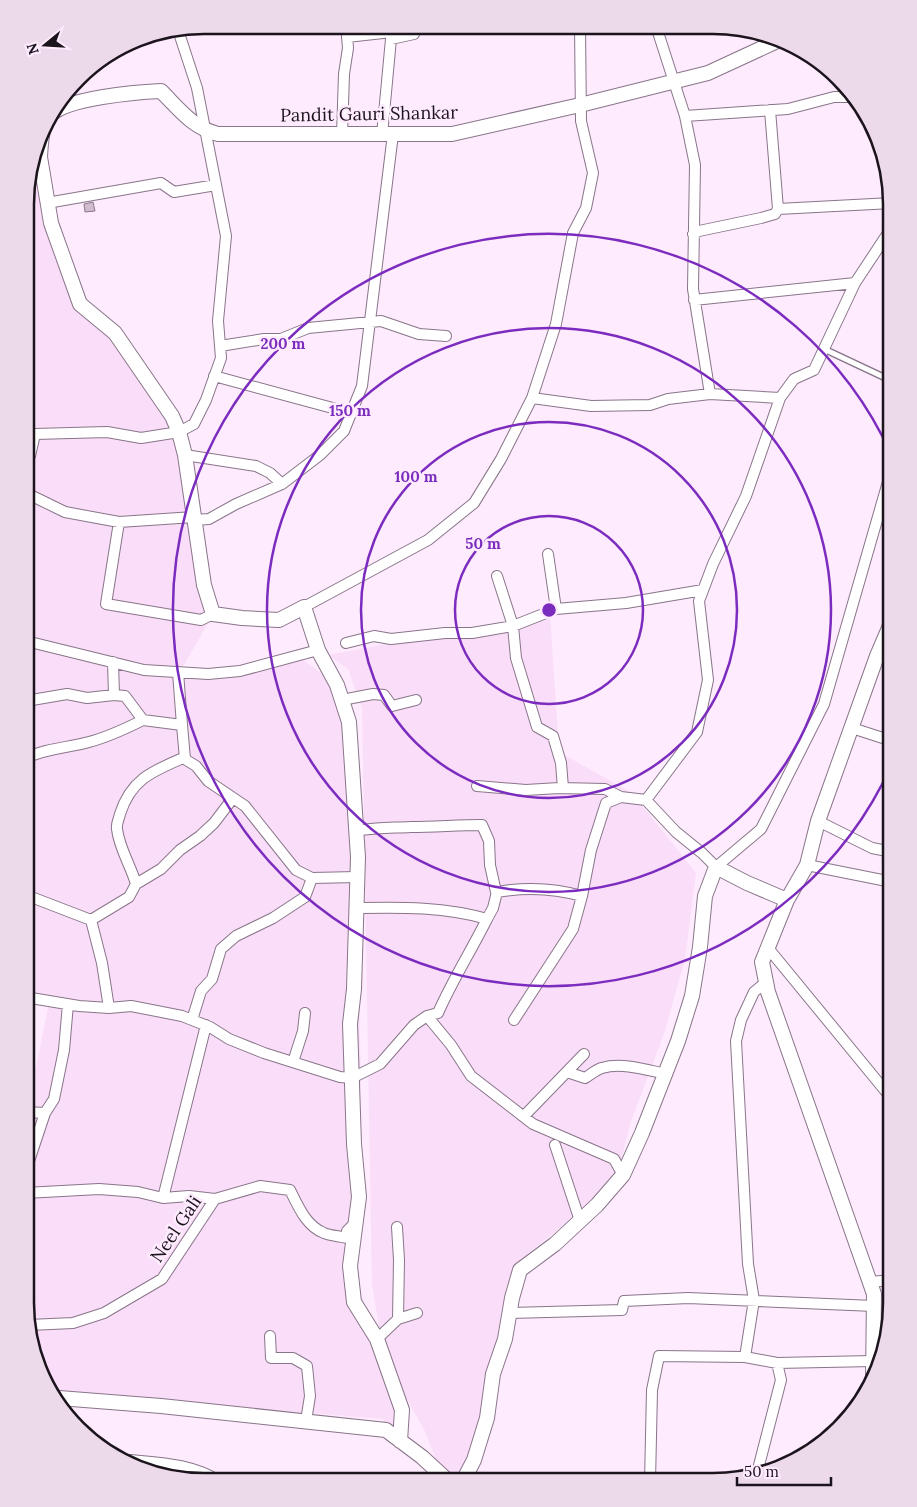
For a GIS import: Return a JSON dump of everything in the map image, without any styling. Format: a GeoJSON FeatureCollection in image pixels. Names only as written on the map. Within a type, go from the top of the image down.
{"type":"FeatureCollection","features":[{"type":"Feature","properties":{"kind":"street"},"geometry":{"type":"LineString","coordinates":[[342,135],[347,34]]}},
{"type":"Feature","properties":{"kind":"street"},"geometry":{"type":"LineString","coordinates":[[347,37],[367,34]]}},
{"type":"Feature","properties":{"kind":"street"},"geometry":{"type":"LineString","coordinates":[[34,497],[66,512],[119,522],[194,517],[194,520],[209,519],[236,504],[282,484],[320,455],[344,431],[362,386],[370,322],[388,134],[391,38],[414,34]]}},
{"type":"Feature","properties":{"kind":"street"},"geometry":{"type":"LineString","coordinates":[[119,522],[106,604],[201,620],[213,614],[279,620],[428,540],[474,503],[501,459],[532,398],[556,324],[573,233],[586,208],[593,173],[581,121],[580,34]]}},
{"type":"Feature","properties":{"kind":"street"},"geometry":{"type":"LineString","coordinates":[[659,34],[685,116],[695,165],[692,289],[710,394]]}},
{"type":"Feature","properties":{"kind":"street"},"geometry":{"type":"LineString","coordinates":[[34,438],[35,434],[107,432],[141,438],[179,432],[194,424],[206,400],[221,358],[218,322],[226,236],[197,88],[180,36]]}},
{"type":"Feature","properties":{"kind":"street","name":"Pandit Gauri Shankar"},"geometry":{"type":"LineString","coordinates":[[205,131],[218,134],[452,134],[708,73],[769,44]]}},
{"type":"Feature","properties":{"kind":"street"},"geometry":{"type":"LineString","coordinates":[[68,101],[132,92],[161,91],[190,120],[205,131]]}},
{"type":"Feature","properties":{"kind":"street"},"geometry":{"type":"LineString","coordinates":[[685,116],[788,109],[834,97],[845,97]]}},
{"type":"Feature","properties":{"kind":"street"},"geometry":{"type":"LineString","coordinates":[[693,234],[699,231],[776,214],[778,209],[770,110]]}},
{"type":"Feature","properties":{"kind":"street"},"geometry":{"type":"LineString","coordinates":[[38,166],[51,223],[80,304],[115,333],[172,416],[179,432],[185,455],[204,585],[213,614]]}},
{"type":"Feature","properties":{"kind":"street"},"geometry":{"type":"LineString","coordinates":[[47,203],[162,183],[174,192],[216,185]]}},
{"type":"Feature","properties":{"kind":"street"},"geometry":{"type":"LineString","coordinates":[[778,209],[883,203]]}},
{"type":"Feature","properties":{"kind":"street"},"geometry":{"type":"LineString","coordinates":[[646,800],[697,732],[708,680],[699,601],[713,564],[746,496],[780,398],[794,379],[814,370],[855,283],[883,241]]}},
{"type":"Feature","properties":{"kind":"street"},"geometry":{"type":"LineString","coordinates":[[694,300],[855,283]]}},
{"type":"Feature","properties":{"kind":"street"},"geometry":{"type":"LineString","coordinates":[[220,346],[264,339],[280,339],[308,328],[381,321],[419,334],[446,336]]}},
{"type":"Feature","properties":{"kind":"street"},"geometry":{"type":"LineString","coordinates":[[214,376],[351,413]]}},
{"type":"Feature","properties":{"kind":"street"},"geometry":{"type":"LineString","coordinates":[[532,398],[592,406],[650,405],[668,399],[710,394],[780,398]]}},
{"type":"Feature","properties":{"kind":"street"},"geometry":{"type":"LineString","coordinates":[[185,455],[256,466],[270,473],[282,484]]}},
{"type":"Feature","properties":{"kind":"street"},"geometry":{"type":"LineString","coordinates":[[467,1473],[474,1460],[487,1418],[493,1374],[505,1339],[512,1298],[520,1270],[555,1244],[580,1221],[623,1175],[666,1074],[692,996],[700,947],[705,896],[716,867],[761,829],[824,704],[883,499]]}},
{"type":"Feature","properties":{"kind":"street"},"geometry":{"type":"LineString","coordinates":[[548,554],[556,609]]}},
{"type":"Feature","properties":{"kind":"street"},"geometry":{"type":"LineString","coordinates":[[497,576],[513,626],[516,658],[538,727],[553,736],[561,763],[563,788]]}},
{"type":"Feature","properties":{"kind":"street"},"geometry":{"type":"LineString","coordinates":[[346,643],[374,636],[391,639],[472,632],[513,626],[556,609],[626,603],[703,590]]}},
{"type":"Feature","properties":{"kind":"street"},"geometry":{"type":"LineString","coordinates":[[304,606],[318,650],[337,685],[349,722],[357,877],[354,989],[350,1024],[354,1144],[359,1197],[350,1266],[354,1302],[377,1339],[402,1410],[400,1441]]}},
{"type":"Feature","properties":{"kind":"street"},"geometry":{"type":"LineString","coordinates":[[34,643],[144,670],[208,674],[240,671],[318,650]]}},
{"type":"Feature","properties":{"kind":"street"},"geometry":{"type":"LineString","coordinates":[[873,1360],[874,1294],[766,982],[762,962],[787,900],[807,865],[818,821],[883,645]]}},
{"type":"Feature","properties":{"kind":"street"},"geometry":{"type":"LineString","coordinates":[[113,662],[114,695]]}},
{"type":"Feature","properties":{"kind":"street"},"geometry":{"type":"LineString","coordinates":[[178,672],[186,759]]}},
{"type":"Feature","properties":{"kind":"street"},"geometry":{"type":"LineString","coordinates":[[34,700],[67,694],[87,698],[114,695],[125,696],[143,720]]}},
{"type":"Feature","properties":{"kind":"street"},"geometry":{"type":"LineString","coordinates":[[342,700],[373,694],[384,695],[392,706],[416,700]]}},
{"type":"Feature","properties":{"kind":"street"},"geometry":{"type":"LineString","coordinates":[[34,755],[56,748],[97,740],[115,734],[143,720],[182,725]]}},
{"type":"Feature","properties":{"kind":"street"},"geometry":{"type":"LineString","coordinates":[[852,728],[883,739]]}},
{"type":"Feature","properties":{"kind":"street"},"geometry":{"type":"LineString","coordinates":[[136,884],[116,826],[123,804],[135,786],[150,773],[183,758],[196,766],[208,781],[245,806],[296,870],[312,878],[357,877]]}},
{"type":"Feature","properties":{"kind":"street"},"geometry":{"type":"LineString","coordinates":[[477,786],[526,790],[605,788],[621,797],[646,800],[676,832],[716,867],[787,900]]}},
{"type":"Feature","properties":{"kind":"street"},"geometry":{"type":"LineString","coordinates":[[514,1020],[573,929],[591,850],[606,803],[621,797]]}},
{"type":"Feature","properties":{"kind":"street"},"geometry":{"type":"LineString","coordinates":[[91,920],[129,897],[136,884],[162,869],[180,850],[214,823],[232,798]]}},
{"type":"Feature","properties":{"kind":"street"},"geometry":{"type":"LineString","coordinates":[[818,821],[872,848],[883,850]]}},
{"type":"Feature","properties":{"kind":"street"},"geometry":{"type":"LineString","coordinates":[[34,998],[110,1008],[131,1006],[156,1010],[192,1020],[229,1039],[340,1077],[352,1078],[380,1064],[414,1025],[427,1016],[438,1013],[449,987],[471,951],[493,908],[496,892],[490,865],[489,841],[482,825],[412,828],[377,827],[356,831]]}},
{"type":"Feature","properties":{"kind":"street"},"geometry":{"type":"LineString","coordinates":[[807,865],[883,880]]}},
{"type":"Feature","properties":{"kind":"street"},"geometry":{"type":"LineString","coordinates":[[192,1020],[201,991],[212,979],[221,949],[236,936],[273,918],[305,897],[312,878]]}},
{"type":"Feature","properties":{"kind":"street"},"geometry":{"type":"LineString","coordinates":[[496,892],[527,888],[563,890],[582,896]]}},
{"type":"Feature","properties":{"kind":"street"},"geometry":{"type":"LineString","coordinates":[[34,898],[91,920]]}},
{"type":"Feature","properties":{"kind":"street"},"geometry":{"type":"LineString","coordinates":[[356,918],[359,908],[378,908],[430,909],[468,914],[487,920]]}},
{"type":"Feature","properties":{"kind":"street"},"geometry":{"type":"LineString","coordinates":[[91,920],[110,1008]]}},
{"type":"Feature","properties":{"kind":"street"},"geometry":{"type":"LineString","coordinates":[[768,948],[883,1088]]}},
{"type":"Feature","properties":{"kind":"street"},"geometry":{"type":"LineString","coordinates":[[745,1358],[754,1300],[748,1264],[736,1041],[741,1020],[754,992],[766,982]]}},
{"type":"Feature","properties":{"kind":"street"},"geometry":{"type":"LineString","coordinates":[[34,1145],[44,1113],[54,1099],[64,1050],[68,1004]]}},
{"type":"Feature","properties":{"kind":"street"},"geometry":{"type":"LineString","coordinates":[[293,1062],[303,1031],[305,1013]]}},
{"type":"Feature","properties":{"kind":"street"},"geometry":{"type":"LineString","coordinates":[[427,1016],[451,1045],[471,1076],[533,1124],[614,1159],[623,1175]]}},
{"type":"Feature","properties":{"kind":"street"},"geometry":{"type":"LineString","coordinates":[[163,1198],[206,1026]]}},
{"type":"Feature","properties":{"kind":"street"},"geometry":{"type":"LineString","coordinates":[[524,1116],[584,1054]]}},
{"type":"Feature","properties":{"kind":"street"},"geometry":{"type":"LineString","coordinates":[[567,1072],[586,1078],[602,1068],[620,1066],[666,1074]]}},
{"type":"Feature","properties":{"kind":"street"},"geometry":{"type":"LineString","coordinates":[[34,1112],[44,1113]]}},
{"type":"Feature","properties":{"kind":"street"},"geometry":{"type":"LineString","coordinates":[[555,1145],[580,1221]]}},
{"type":"Feature","properties":{"kind":"street","name":"Neel Gali"},"geometry":{"type":"LineString","coordinates":[[35,1325],[72,1323],[104,1313],[162,1279],[215,1199],[260,1186],[290,1190],[301,1212],[312,1226],[323,1233],[347,1238],[347,1231],[356,1222]]}},
{"type":"Feature","properties":{"kind":"street"},"geometry":{"type":"LineString","coordinates":[[34,1193],[99,1189],[138,1192],[163,1198],[189,1196],[215,1199]]}},
{"type":"Feature","properties":{"kind":"street"},"geometry":{"type":"LineString","coordinates":[[397,1227],[399,1260],[398,1319]]}},
{"type":"Feature","properties":{"kind":"street"},"geometry":{"type":"LineString","coordinates":[[870,1282],[883,1281]]}},
{"type":"Feature","properties":{"kind":"street"},"geometry":{"type":"LineString","coordinates":[[510,1313],[622,1310],[624,1301],[688,1298],[874,1306]]}},
{"type":"Feature","properties":{"kind":"street"},"geometry":{"type":"LineString","coordinates":[[377,1339],[398,1319],[416,1313]]}},
{"type":"Feature","properties":{"kind":"street"},"geometry":{"type":"LineString","coordinates":[[270,1336],[271,1358],[293,1358],[307,1366],[310,1396],[306,1421]]}},
{"type":"Feature","properties":{"kind":"street"},"geometry":{"type":"LineString","coordinates":[[650,1473],[652,1390],[658,1356],[745,1358],[777,1363],[873,1361]]}},
{"type":"Feature","properties":{"kind":"street"},"geometry":{"type":"LineString","coordinates":[[759,1467],[781,1380],[777,1363]]}},
{"type":"Feature","properties":{"kind":"street"},"geometry":{"type":"LineString","coordinates":[[64,1398],[161,1406],[386,1430],[422,1457],[437,1473]]}},
{"type":"Feature","properties":{"kind":"street"},"geometry":{"type":"LineString","coordinates":[[142,1461],[174,1464],[205,1473]]}},
{"type":"Feature","properties":{"kind":"lane"},"geometry":{"type":"LineString","coordinates":[[824,349],[883,377]]}},
{"type":"Feature","properties":{"kind":"shaded area"},"geometry":{"type":"Polygon","coordinates":[[[37,171],[80,304],[115,333],[172,416],[213,614],[180,672],[182,680],[240,671],[295,654],[337,685],[354,805],[361,1083],[350,1266],[384,1356],[372,1284],[362,708],[348,669],[328,655],[550,613],[559,752],[632,793],[696,873],[685,959],[664,1034],[631,1121],[615,1184],[516,1263],[506,1288],[488,1412],[466,1473],[441,1473],[424,1429],[387,1365],[402,1442],[386,1430],[383,1419],[60,1392],[47,1368],[40,1347],[34,1314],[34,1078],[50,997],[34,996],[34,204],[37,171]]]}},
{"type":"Feature","properties":{"kind":"building"},"geometry":{"type":"Polygon","coordinates":[[[93,202],[95,211],[85,212],[84,204],[93,202]]]}}]}
